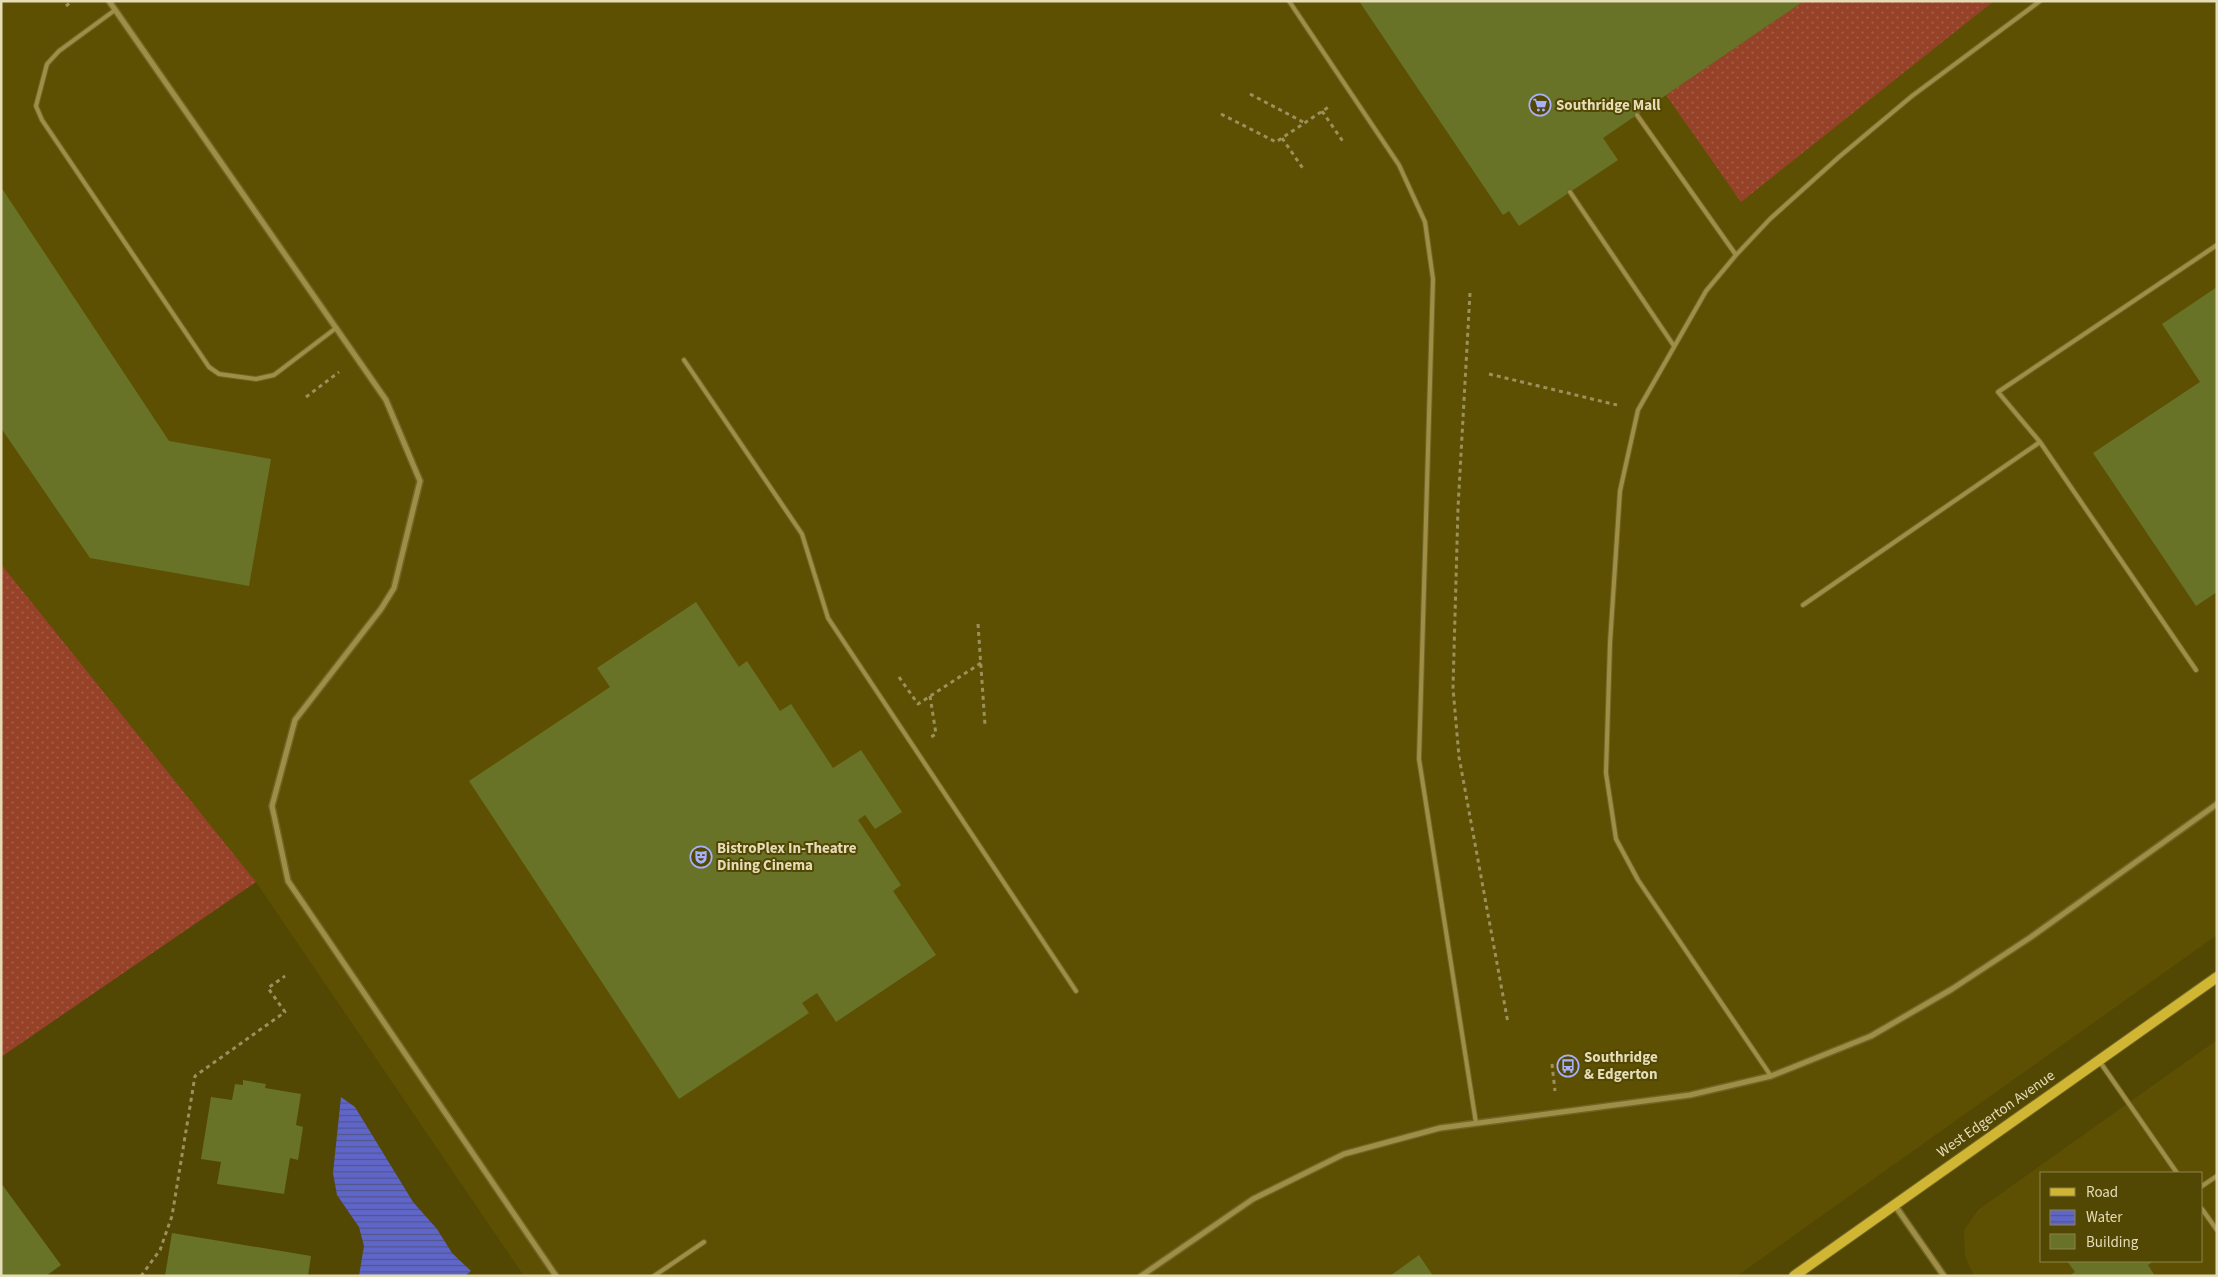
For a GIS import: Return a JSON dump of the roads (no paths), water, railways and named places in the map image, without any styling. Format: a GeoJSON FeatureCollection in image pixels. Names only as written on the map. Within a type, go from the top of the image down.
{"type":"FeatureCollection","features":[{"type":"Feature","properties":{"kind":"street"},"geometry":{"type":"LineString","coordinates":[[109,1],[386,400],[420,481],[394,588],[381,609],[295,720],[272,806],[286,872],[293,889],[556,1276]]}},
{"type":"Feature","properties":{"kind":"street"},"geometry":{"type":"LineString","coordinates":[[1142,1275],[1253,1199],[1344,1154],[1440,1128],[1690,1095],[1771,1076],[1871,1036],[1952,989],[2031,937],[2217,804]]}},
{"type":"Feature","properties":{"kind":"street","name":"West Edgerton Avenue"},"geometry":{"type":"LineString","coordinates":[[1794,1276],[2217,977]]}},
{"type":"Feature","properties":{"kind":"street"},"geometry":{"type":"LineString","coordinates":[[1894,1204],[1944,1276]]}},
{"type":"Feature","properties":{"kind":"lane"},"geometry":{"type":"LineString","coordinates":[[1289,1],[1399,165],[1425,222],[1433,279],[1419,760],[1476,1123]]}},
{"type":"Feature","properties":{"kind":"lane"},"geometry":{"type":"LineString","coordinates":[[1771,1076],[1638,880],[1616,839],[1606,772],[1610,643],[1620,492],[1638,410],[1706,291],[1736,255],[1770,220],[1826,169],[1905,102],[2040,1]]}},
{"type":"Feature","properties":{"kind":"lane"},"geometry":{"type":"LineString","coordinates":[[115,10],[59,51],[47,64],[36,106],[42,120],[209,367],[219,374],[256,380],[274,375],[336,328]]}},
{"type":"Feature","properties":{"kind":"lane"},"geometry":{"type":"LineString","coordinates":[[1637,115],[1736,255]]}},
{"type":"Feature","properties":{"kind":"lane"},"geometry":{"type":"LineString","coordinates":[[1570,192],[1674,346]]}},
{"type":"Feature","properties":{"kind":"lane"},"geometry":{"type":"LineString","coordinates":[[2196,670],[2040,442],[1998,392],[2217,245]]}},
{"type":"Feature","properties":{"kind":"lane"},"geometry":{"type":"LineString","coordinates":[[684,360],[802,534],[828,618],[1076,991]]}},
{"type":"Feature","properties":{"kind":"lane"},"geometry":{"type":"LineString","coordinates":[[1803,605],[2040,442]]}},
{"type":"Feature","properties":{"kind":"lane"},"geometry":{"type":"LineString","coordinates":[[2098,1060],[2176,1172]]}},
{"type":"Feature","properties":{"kind":"lane"},"geometry":{"type":"LineString","coordinates":[[2203,1185],[2217,1176]]}},
{"type":"Feature","properties":{"kind":"lane"},"geometry":{"type":"LineString","coordinates":[[2203,1210],[2217,1230]]}},
{"type":"Feature","properties":{"kind":"lane"},"geometry":{"type":"LineString","coordinates":[[654,1276],[704,1242]]}},
{"type":"Feature","properties":{"kind":"water"},"geometry":{"type":"Polygon","coordinates":[[[341,1097],[355,1107],[413,1202],[437,1229],[452,1253],[471,1271],[465,1276],[359,1276],[364,1246],[359,1227],[337,1195],[333,1173],[341,1097]]]}},
{"type":"Feature","properties":{"kind":"place","name":"Southridge Mall"},"geometry":{"type":"Point","coordinates":[1540,105]}},
{"type":"Feature","properties":{"kind":"place","name":"BistroPlex In-Theatre Dining Cinema"},"geometry":{"type":"Point","coordinates":[701,857]}},
{"type":"Feature","properties":{"kind":"place","name":"Southridge & Edgerton"},"geometry":{"type":"Point","coordinates":[1568,1066]}}]}
